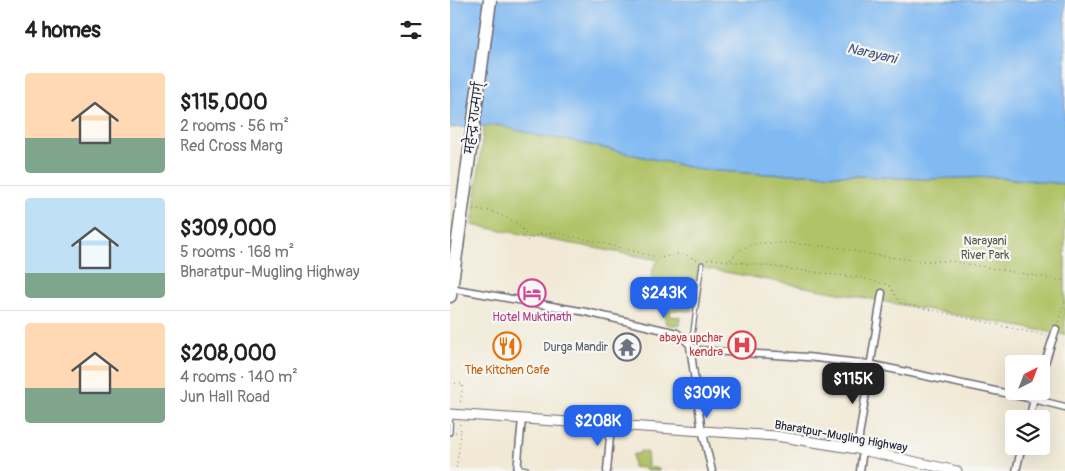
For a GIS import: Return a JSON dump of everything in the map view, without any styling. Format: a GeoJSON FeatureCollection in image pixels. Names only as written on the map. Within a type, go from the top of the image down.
{"type":"FeatureCollection","features":[{"type":"Feature","properties":{"kind":"highway","name":"महेन्द्र राज्मार्ग्"},"geometry":{"type":"LineString","coordinates":[[450,291],[490,0]]}},
{"type":"Feature","properties":{"kind":"main road","name":"Bharatpur-Mugling Highway"},"geometry":{"type":"LineString","coordinates":[[453,414],[776,436],[860,449],[957,471]]}},
{"type":"Feature","properties":{"kind":"street"},"geometry":{"type":"LineString","coordinates":[[450,291],[618,319],[677,333],[696,350],[807,357],[869,364],[1005,393]]}},
{"type":"Feature","properties":{"kind":"street"},"geometry":{"type":"LineString","coordinates":[[860,471],[860,449],[869,364],[882,293]]}},
{"type":"Feature","properties":{"kind":"street"},"geometry":{"type":"LineString","coordinates":[[1047,355],[1056,329]]}},
{"type":"Feature","properties":{"kind":"street"},"geometry":{"type":"LineString","coordinates":[[690,346],[702,430],[712,471]]}},
{"type":"Feature","properties":{"kind":"street"},"geometry":{"type":"LineString","coordinates":[[1038,400],[1065,407]]}},
{"type":"Feature","properties":{"kind":"street"},"geometry":{"type":"LineString","coordinates":[[517,469],[522,419]]}},
{"type":"Feature","properties":{"kind":"street"},"geometry":{"type":"LineString","coordinates":[[607,471],[611,425]]}},
{"type":"Feature","properties":{"kind":"street"},"geometry":{"type":"LineString","coordinates":[[1016,471],[1020,455]]}},
{"type":"Feature","properties":{"kind":"lane"},"geometry":{"type":"LineString","coordinates":[[690,346],[702,264]]}},
{"type":"Feature","properties":{"kind":"lane"},"geometry":{"type":"LineString","coordinates":[[450,432],[453,414]]}},
{"type":"Feature","properties":{"kind":"lane"},"geometry":{"type":"LineString","coordinates":[[517,469],[527,469],[527,471]]}},
{"type":"Feature","properties":{"kind":"path"},"geometry":{"type":"LineString","coordinates":[[466,209],[491,211],[509,218],[518,223],[530,240]]}},
{"type":"Feature","properties":{"kind":"path"},"geometry":{"type":"LineString","coordinates":[[527,241],[544,233],[556,233],[660,258],[678,254],[694,258],[702,264],[704,261],[713,259],[861,278],[888,285],[900,303],[1053,337]]}},
{"type":"Feature","properties":{"kind":"path"},"geometry":{"type":"LineString","coordinates":[[729,261],[738,252],[750,245],[759,243],[789,243],[841,248],[874,255],[920,261],[951,261],[1065,281]]}},
{"type":"Feature","properties":{"kind":"path"},"geometry":{"type":"LineString","coordinates":[[1056,329],[1065,302]]}},
{"type":"Feature","properties":{"kind":"path"},"geometry":{"type":"LineString","coordinates":[[450,383],[463,384],[453,414],[461,433],[456,471]]}},
{"type":"Feature","properties":{"kind":"path"},"geometry":{"type":"LineString","coordinates":[[450,432],[461,433]]}},
{"type":"Feature","properties":{"kind":"green space","name":"Narayani River Park"},"geometry":{"type":"Polygon","coordinates":[[[484,125],[498,125],[540,136],[572,141],[702,170],[763,174],[818,174],[924,179],[995,177],[1065,184],[1065,335],[698,267],[692,311],[671,310],[670,316],[680,317],[679,326],[666,324],[662,301],[655,302],[652,285],[653,269],[659,260],[472,225],[484,125]]]}},
{"type":"Feature","properties":{"kind":"green space"},"geometry":{"type":"Polygon","coordinates":[[[640,451],[647,452],[648,467],[659,469],[659,471],[646,471],[646,468],[633,467],[633,454],[639,454],[640,451]]]}},
{"type":"Feature","properties":{"kind":"water","name":"Narayani"},"geometry":{"type":"Polygon","coordinates":[[[450,0],[1065,0],[1065,184],[995,177],[924,179],[818,174],[763,174],[702,170],[572,141],[540,136],[498,125],[450,128],[450,0]]]}},
{"type":"Feature","properties":{"kind":"place","name":"Hotel Muktinath"},"geometry":{"type":"Point","coordinates":[532,293]}},
{"type":"Feature","properties":{"kind":"place","name":"abaya upchar kendra"},"geometry":{"type":"Point","coordinates":[742,345]}},
{"type":"Feature","properties":{"kind":"place","name":"The Kitchen Cafe"},"geometry":{"type":"Point","coordinates":[507,346]}},
{"type":"Feature","properties":{"kind":"place","name":"Durga Mandir"},"geometry":{"type":"Point","coordinates":[627,347]}}]}
